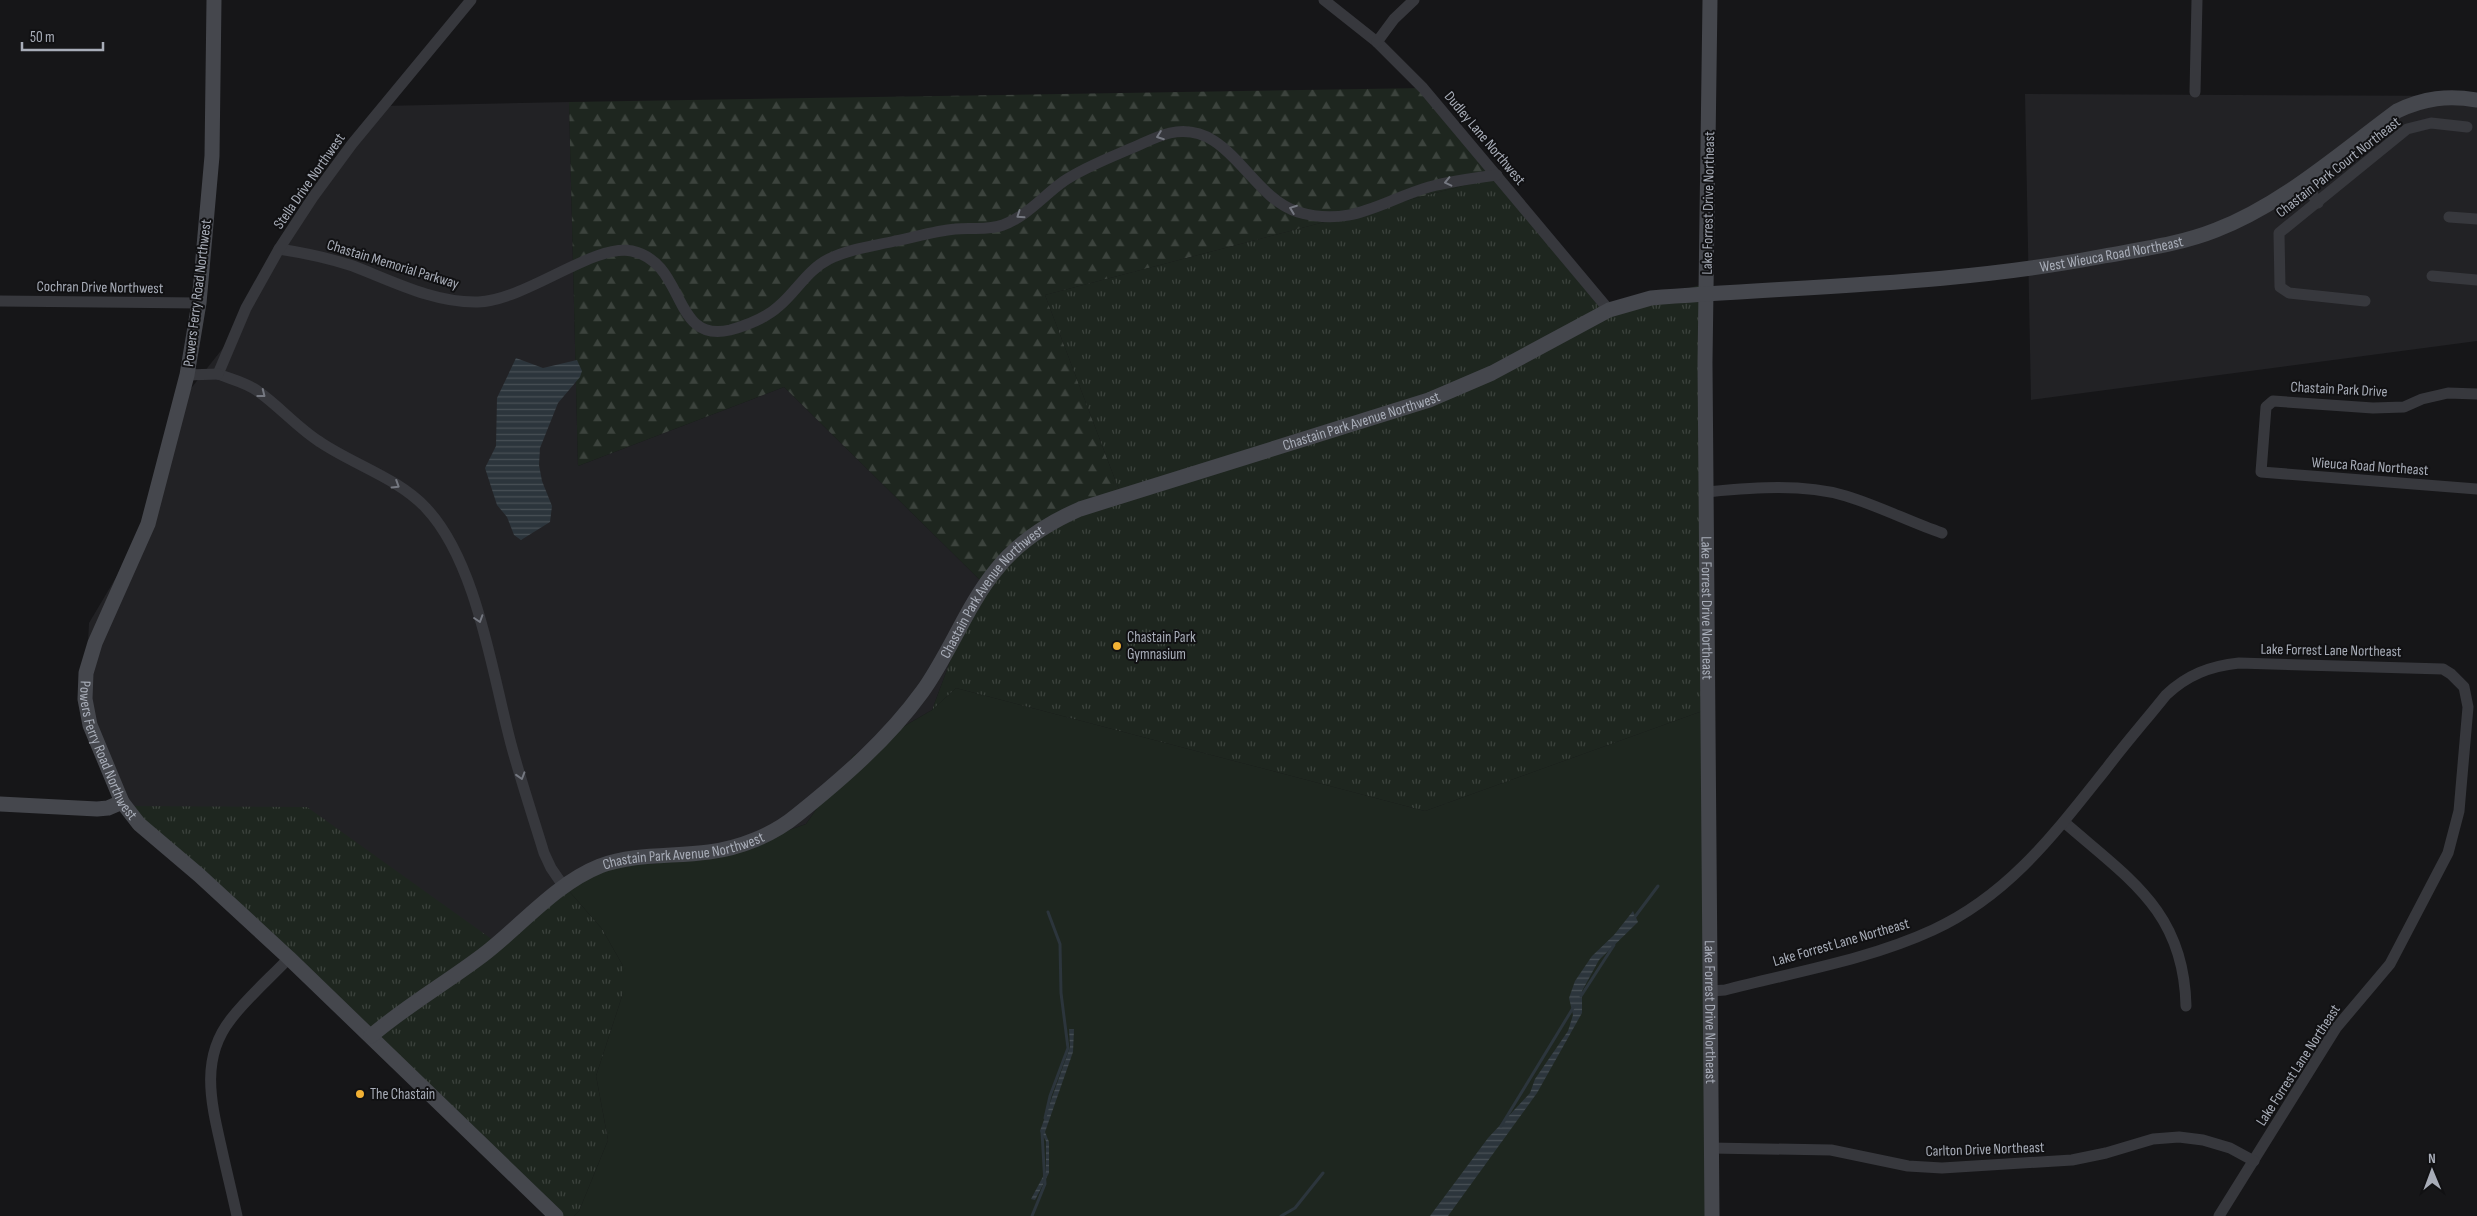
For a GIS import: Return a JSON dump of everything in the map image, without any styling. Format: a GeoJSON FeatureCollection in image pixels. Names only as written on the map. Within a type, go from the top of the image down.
{"type":"FeatureCollection","features":[{"type":"Feature","properties":{"kind":"street","name":"Powers Ferry Road Northwest"},"geometry":{"type":"LineString","coordinates":[[214,0],[212,156],[199,304],[187,375],[148,524],[95,643],[86,673],[85,699],[90,725],[122,802],[139,824],[200,875],[372,1036],[556,1216]]}},
{"type":"Feature","properties":{"kind":"street","name":"Stella Drive Northwest"},"geometry":{"type":"LineString","coordinates":[[218,374],[246,308],[279,249],[313,197],[352,144],[471,0]]}},
{"type":"Feature","properties":{"kind":"street","name":"Dudley Lane Northwest"},"geometry":{"type":"LineString","coordinates":[[1324,0],[1377,42],[1423,88],[1609,310]]}},
{"type":"Feature","properties":{"kind":"street"},"geometry":{"type":"LineString","coordinates":[[1377,42],[1394,19],[1414,0]]}},
{"type":"Feature","properties":{"kind":"street","name":"Lake Forrest Drive Northeast"},"geometry":{"type":"LineString","coordinates":[[1710,0],[1706,492],[1712,1216]]}},
{"type":"Feature","properties":{"kind":"street"},"geometry":{"type":"LineString","coordinates":[[2195,92],[2197,0]]}},
{"type":"Feature","properties":{"kind":"street","name":"West Wieuca Road Northeast"},"geometry":{"type":"LineString","coordinates":[[1707,294],[1953,278],[2035,269],[2179,242],[2217,230],[2251,214],[2302,180],[2397,111],[2413,103],[2442,96],[2477,100]]}},
{"type":"Feature","properties":{"kind":"street","name":"Chastain Park Court Northeast"},"geometry":{"type":"LineString","coordinates":[[2365,301],[2289,293],[2280,287],[2279,233],[2407,129],[2432,122],[2467,127]]}},
{"type":"Feature","properties":{"kind":"street","name":"Chastain Memorial Parkway"},"geometry":{"type":"LineString","coordinates":[[279,249],[332,259],[424,292],[475,302],[495,300],[514,295],[605,253],[631,251],[649,257],[663,269],[691,320],[704,328],[720,331],[731,329],[769,314],[781,305],[811,271],[833,257],[945,230],[985,229],[1003,225],[1018,217],[1082,170],[1171,133],[1194,132],[1215,140],[1228,150],[1258,186],[1272,198],[1295,211],[1319,217],[1356,215],[1430,187],[1496,175]]}},
{"type":"Feature","properties":{"kind":"street"},"geometry":{"type":"LineString","coordinates":[[2302,180],[2318,203]]}},
{"type":"Feature","properties":{"kind":"street"},"geometry":{"type":"LineString","coordinates":[[2449,217],[2477,219]]}},
{"type":"Feature","properties":{"kind":"street"},"geometry":{"type":"LineString","coordinates":[[2432,276],[2477,280]]}},
{"type":"Feature","properties":{"kind":"street","name":"Chastain Park Avenue Northwest"},"geometry":{"type":"LineString","coordinates":[[372,1036],[483,954],[564,887],[589,871],[617,861],[667,854],[709,852],[740,845],[770,833],[796,816],[868,752],[900,719],[938,668],[995,572],[1026,540],[1054,520],[1080,509],[1430,400],[1492,373],[1609,310],[1651,298],[1707,294]]}},
{"type":"Feature","properties":{"kind":"street","name":"Cochran Drive Northwest"},"geometry":{"type":"LineString","coordinates":[[0,301],[199,304]]}},
{"type":"Feature","properties":{"kind":"street"},"geometry":{"type":"LineString","coordinates":[[187,375],[218,374],[258,390],[296,425],[318,441],[404,490],[424,506],[439,523],[466,577],[487,645],[511,744],[544,853],[564,887]]}},
{"type":"Feature","properties":{"kind":"street","name":"Chastain Park Drive"},"geometry":{"type":"LineString","coordinates":[[2261,472],[2266,407],[2273,401],[2373,408],[2404,407],[2422,399],[2448,393],[2477,394]]}},
{"type":"Feature","properties":{"kind":"street","name":"Wieuca Road Northeast"},"geometry":{"type":"LineString","coordinates":[[2261,472],[2477,489]]}},
{"type":"Feature","properties":{"kind":"street"},"geometry":{"type":"LineString","coordinates":[[1706,492],[1747,488],[1808,489],[1845,496],[1942,533]]}},
{"type":"Feature","properties":{"kind":"street","name":"Lake Forrest Lane Northeast"},"geometry":{"type":"LineString","coordinates":[[1710,991],[1725,990],[1877,951],[1934,929],[1970,910],[2005,884],[2037,854],[2166,695],[2186,679],[2208,668],[2239,663],[2434,668],[2451,674],[2464,687],[2468,706],[2459,811],[2448,853],[2390,964],[2376,984],[2336,1028],[2219,1216]]}},
{"type":"Feature","properties":{"kind":"street"},"geometry":{"type":"LineString","coordinates":[[0,804],[97,810],[122,802]]}},
{"type":"Feature","properties":{"kind":"street"},"geometry":{"type":"LineString","coordinates":[[2064,822],[2139,888],[2161,914],[2172,935],[2181,959],[2186,982],[2186,1006]]}},
{"type":"Feature","properties":{"kind":"street"},"geometry":{"type":"LineString","coordinates":[[237,1216],[210,1101],[209,1079],[212,1057],[220,1036],[231,1019],[289,958]]}},
{"type":"Feature","properties":{"kind":"street","name":"Carlton Drive Northeast"},"geometry":{"type":"LineString","coordinates":[[1711,1148],[1831,1150],[1908,1166],[1942,1168],[2072,1160],[2106,1153],[2153,1139],[2179,1137],[2203,1140],[2230,1148],[2254,1161]]}},
{"type":"Feature","properties":{"kind":"shaded area"},"geometry":{"type":"Polygon","coordinates":[[[2025,94],[2477,96],[2477,341],[2031,400],[2025,94]]]}},
{"type":"Feature","properties":{"kind":"shaded area"},"geometry":{"type":"Polygon","coordinates":[[[569,102],[578,466],[784,387],[984,584],[973,600],[932,710],[853,756],[806,824],[732,850],[653,864],[616,864],[568,890],[500,945],[124,806],[98,764],[85,703],[89,623],[137,542],[177,406],[231,338],[284,232],[381,106],[569,102]]]}},
{"type":"Feature","properties":{"kind":"shaded area"},"geometry":{"type":"Polygon","coordinates":[[[516,358],[543,368],[577,360],[582,371],[580,377],[558,403],[540,448],[539,465],[542,481],[552,506],[550,522],[521,540],[514,535],[507,517],[497,505],[485,468],[496,446],[497,398],[516,358]]]}},
{"type":"Feature","properties":{"kind":"shaded area"},"geometry":{"type":"Polygon","coordinates":[[[1633,911],[1638,922],[1599,960],[1582,991],[1582,1013],[1537,1093],[1448,1216],[1430,1216],[1488,1138],[1530,1093],[1535,1079],[1568,1031],[1573,1015],[1569,998],[1575,981],[1592,956],[1614,935],[1633,911]]]}},
{"type":"Feature","properties":{"kind":"shaded area"},"geometry":{"type":"Polygon","coordinates":[[[1069,1029],[1074,1029],[1073,1052],[1045,1132],[1049,1142],[1049,1173],[1035,1200],[1031,1199],[1046,1171],[1046,1141],[1040,1131],[1070,1047],[1069,1029]]]}},
{"type":"Feature","properties":{"kind":"green space"},"geometry":{"type":"Polygon","coordinates":[[[1425,88],[1493,178],[1045,295],[1119,490],[984,584],[784,387],[578,466],[569,102],[1425,88]]]}},
{"type":"Feature","properties":{"kind":"green space"},"geometry":{"type":"Polygon","coordinates":[[[1493,178],[1606,311],[1704,284],[1705,710],[1425,811],[956,688],[932,710],[973,600],[1009,550],[1119,490],[1045,295],[1493,178]]]}},
{"type":"Feature","properties":{"kind":"green space"},"geometry":{"type":"Polygon","coordinates":[[[956,688],[1425,811],[1705,710],[1713,1216],[574,1216],[579,1211],[608,1140],[596,1076],[623,993],[623,966],[602,929],[568,890],[616,864],[653,864],[732,850],[806,824],[853,756],[932,710],[956,688]]]}},
{"type":"Feature","properties":{"kind":"green space"},"geometry":{"type":"Polygon","coordinates":[[[124,806],[307,807],[500,945],[568,890],[602,929],[623,966],[623,993],[596,1076],[608,1140],[579,1211],[574,1216],[562,1216],[124,806]]]}},
{"type":"Feature","properties":{"kind":"waterway"},"geometry":{"type":"LineString","coordinates":[[1634,918],[1658,886]]}},
{"type":"Feature","properties":{"kind":"waterway"},"geometry":{"type":"LineString","coordinates":[[1045,1118],[1050,1096],[1068,1048],[1061,993],[1060,944],[1048,912]]}},
{"type":"Feature","properties":{"kind":"waterway"},"geometry":{"type":"LineString","coordinates":[[1581,996],[1614,945]]}},
{"type":"Feature","properties":{"kind":"waterway"},"geometry":{"type":"LineString","coordinates":[[1501,1126],[1573,1008]]}},
{"type":"Feature","properties":{"kind":"waterway"},"geometry":{"type":"LineString","coordinates":[[1032,1216],[1045,1184],[1042,1132]]}},
{"type":"Feature","properties":{"kind":"waterway"},"geometry":{"type":"LineString","coordinates":[[1281,1216],[1295,1208],[1323,1173]]}},
{"type":"Feature","properties":{"kind":"place","name":"Chastain Park Gymnasium"},"geometry":{"type":"Point","coordinates":[1117,646]}},
{"type":"Feature","properties":{"kind":"place","name":"The Chastain"},"geometry":{"type":"Point","coordinates":[360,1094]}}]}
